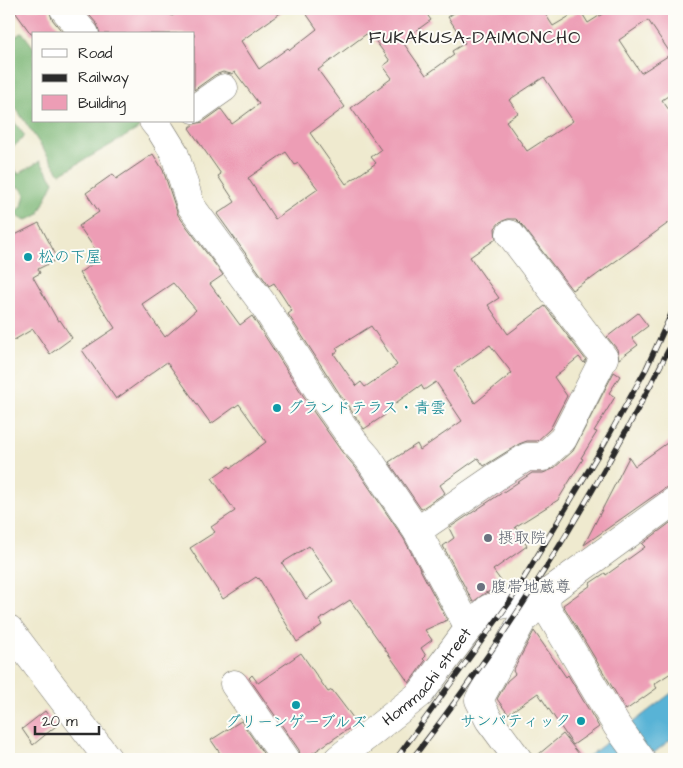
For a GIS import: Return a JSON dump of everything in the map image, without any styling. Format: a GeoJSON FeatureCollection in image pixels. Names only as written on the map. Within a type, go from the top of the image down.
{"type":"FeatureCollection","features":[{"type":"Feature","properties":{"kind":"street"},"geometry":{"type":"LineString","coordinates":[[64,9],[83,32]]}},
{"type":"Feature","properties":{"kind":"street"},"geometry":{"type":"LineString","coordinates":[[195,107],[224,88]]}},
{"type":"Feature","properties":{"kind":"street"},"geometry":{"type":"LineString","coordinates":[[163,124],[191,206],[263,304],[326,402],[368,458],[417,531],[469,628]]}},
{"type":"Feature","properties":{"kind":"street"},"geometry":{"type":"LineString","coordinates":[[417,531],[527,457],[543,457],[563,438],[604,358],[510,234]]}},
{"type":"Feature","properties":{"kind":"street"},"geometry":{"type":"LineString","coordinates":[[518,759],[489,720],[479,700],[522,621],[533,610],[546,602],[674,502]]}},
{"type":"Feature","properties":{"kind":"street","name":"Hommachi street"},"geometry":{"type":"LineString","coordinates":[[338,759],[420,694],[469,628],[489,608],[517,600],[546,602]]}},
{"type":"Feature","properties":{"kind":"street"},"geometry":{"type":"LineString","coordinates":[[546,602],[618,726],[641,759]]}},
{"type":"Feature","properties":{"kind":"street"},"geometry":{"type":"LineString","coordinates":[[9,629],[108,759]]}},
{"type":"Feature","properties":{"kind":"street"},"geometry":{"type":"LineString","coordinates":[[234,684],[286,759]]}},
{"type":"Feature","properties":{"kind":"green space"},"geometry":{"type":"Polygon","coordinates":[[[22,32],[32,45],[32,122],[136,122],[140,128],[60,174],[9,98],[9,66],[12,64],[9,59],[9,41],[22,32]]]}},
{"type":"Feature","properties":{"kind":"green space"},"geometry":{"type":"Polygon","coordinates":[[[9,115],[25,136],[9,151],[9,115]]]}},
{"type":"Feature","properties":{"kind":"green space"},"geometry":{"type":"Polygon","coordinates":[[[9,160],[18,174],[40,161],[54,182],[38,215],[27,220],[19,218],[14,212],[22,207],[25,194],[20,187],[9,187],[9,160]]]}},
{"type":"Feature","properties":{"kind":"water"},"geometry":{"type":"Polygon","coordinates":[[[674,691],[674,737],[646,759],[585,759],[674,691]]]}},
{"type":"Feature","properties":{"kind":"building"},"geometry":{"type":"Polygon","coordinates":[[[13,9],[49,9],[52,19],[62,32],[32,32],[31,34],[13,9]]]}},
{"type":"Feature","properties":{"kind":"building"},"geometry":{"type":"Polygon","coordinates":[[[84,9],[167,9],[172,16],[182,9],[286,9],[241,41],[259,69],[288,48],[290,50],[317,29],[303,9],[423,9],[431,20],[402,41],[426,75],[454,55],[452,51],[465,43],[448,17],[460,9],[542,9],[553,26],[580,10],[588,23],[610,9],[670,9],[674,15],[674,92],[662,100],[674,117],[674,219],[591,279],[572,290],[516,219],[500,222],[495,228],[496,239],[470,257],[499,298],[488,305],[508,334],[545,306],[586,360],[584,363],[579,357],[554,377],[567,396],[550,429],[537,441],[527,441],[519,444],[484,466],[478,458],[440,485],[445,493],[421,509],[389,462],[417,444],[420,450],[462,421],[436,382],[424,390],[421,385],[383,412],[385,415],[364,429],[288,314],[292,311],[274,283],[269,286],[217,214],[235,202],[218,176],[221,174],[189,128],[194,124],[203,122],[221,109],[232,124],[259,104],[235,72],[231,74],[223,72],[215,75],[195,89],[195,32],[99,32],[97,24],[84,9]],[[648,20],[619,40],[641,73],[671,54],[648,20]],[[369,32],[318,70],[345,107],[310,133],[346,184],[376,163],[371,157],[381,150],[351,108],[392,78],[383,66],[390,61],[369,32]],[[544,77],[509,100],[518,113],[506,121],[527,151],[573,121],[544,77]],[[286,152],[248,178],[275,219],[318,189],[298,163],[295,165],[286,152]],[[371,326],[336,348],[338,351],[334,354],[356,386],[361,382],[365,387],[397,365],[371,326]],[[490,345],[454,370],[475,403],[512,373],[490,345]]]}},
{"type":"Feature","properties":{"kind":"building"},"geometry":{"type":"Polygon","coordinates":[[[153,154],[163,170],[178,215],[223,275],[210,284],[240,325],[252,316],[313,411],[342,452],[356,468],[404,539],[447,620],[425,630],[432,640],[421,648],[426,656],[423,659],[425,661],[409,683],[350,600],[319,620],[322,625],[297,642],[259,578],[256,577],[223,599],[190,548],[215,532],[211,527],[235,511],[212,478],[229,466],[231,468],[266,442],[239,404],[211,424],[167,362],[116,399],[82,350],[115,328],[79,273],[101,258],[79,226],[99,212],[86,193],[113,174],[116,179],[153,154]],[[173,283],[142,304],[165,337],[196,310],[173,283]],[[309,546],[282,563],[306,599],[333,581],[309,546]]]}},
{"type":"Feature","properties":{"kind":"building"},"geometry":{"type":"Polygon","coordinates":[[[39,223],[58,259],[38,269],[40,273],[33,277],[58,321],[60,320],[72,338],[50,354],[33,329],[9,343],[9,238],[39,223]]]}},
{"type":"Feature","properties":{"kind":"building"},"geometry":{"type":"Polygon","coordinates":[[[638,313],[648,326],[632,338],[638,345],[619,359],[617,349],[607,337],[638,313]]]}},
{"type":"Feature","properties":{"kind":"building"},"geometry":{"type":"Polygon","coordinates":[[[614,372],[620,376],[609,393],[615,397],[594,431],[597,432],[581,458],[583,459],[558,500],[515,527],[527,546],[493,570],[504,585],[485,593],[473,602],[443,546],[454,538],[449,528],[532,473],[543,473],[553,469],[573,451],[614,372]]]}},
{"type":"Feature","properties":{"kind":"building"},"geometry":{"type":"Polygon","coordinates":[[[674,438],[674,486],[665,488],[584,545],[629,457],[635,466],[674,438]]]}},
{"type":"Feature","properties":{"kind":"building"},"geometry":{"type":"Polygon","coordinates":[[[674,520],[674,671],[654,684],[657,688],[626,710],[563,605],[591,585],[590,583],[605,573],[606,575],[645,547],[642,544],[674,520]]]}},
{"type":"Feature","properties":{"kind":"building"},"geometry":{"type":"Polygon","coordinates":[[[534,631],[566,677],[568,675],[599,727],[573,745],[538,693],[508,714],[497,699],[507,681],[515,674],[513,671],[534,631]]]}},
{"type":"Feature","properties":{"kind":"building"},"geometry":{"type":"Polygon","coordinates":[[[301,653],[328,692],[332,690],[357,723],[304,759],[301,759],[299,750],[249,678],[252,675],[258,683],[301,653]]]}},
{"type":"Feature","properties":{"kind":"building"},"geometry":{"type":"Polygon","coordinates":[[[45,711],[56,726],[33,745],[22,729],[45,711]]]}},
{"type":"Feature","properties":{"kind":"building"},"geometry":{"type":"Polygon","coordinates":[[[241,721],[267,759],[224,759],[211,740],[241,721]]]}},
{"type":"Feature","properties":{"kind":"building"},"geometry":{"type":"Polygon","coordinates":[[[563,734],[583,759],[533,759],[563,734]]]}},
{"type":"Feature","properties":{"kind":"railway"},"geometry":{"type":"LineString","coordinates":[[396,759],[509,603],[599,453],[646,369],[674,308]]}},
{"type":"Feature","properties":{"kind":"railway"},"geometry":{"type":"LineString","coordinates":[[412,759],[485,660],[553,556],[616,448],[674,339]]}},
{"type":"Feature","properties":{"kind":"place","name":"松の下屋"},"geometry":{"type":"Point","coordinates":[28,257]}},
{"type":"Feature","properties":{"kind":"place","name":"グランドテラス・青雲"},"geometry":{"type":"Point","coordinates":[277,408]}},
{"type":"Feature","properties":{"kind":"place","name":"摂取院"},"geometry":{"type":"Point","coordinates":[488,538]}},
{"type":"Feature","properties":{"kind":"place","name":"腹帯地蔵尊"},"geometry":{"type":"Point","coordinates":[481,587]}},
{"type":"Feature","properties":{"kind":"place","name":"グリーンゲーブルズ"},"geometry":{"type":"Point","coordinates":[296,705]}},
{"type":"Feature","properties":{"kind":"place","name":"サンパティック"},"geometry":{"type":"Point","coordinates":[581,721]}},
{"type":"Feature","properties":{"kind":"district","name":"FUKAKUSA-DAIMONCHO"},"geometry":{"type":"Point","coordinates":[475,37]}}]}
